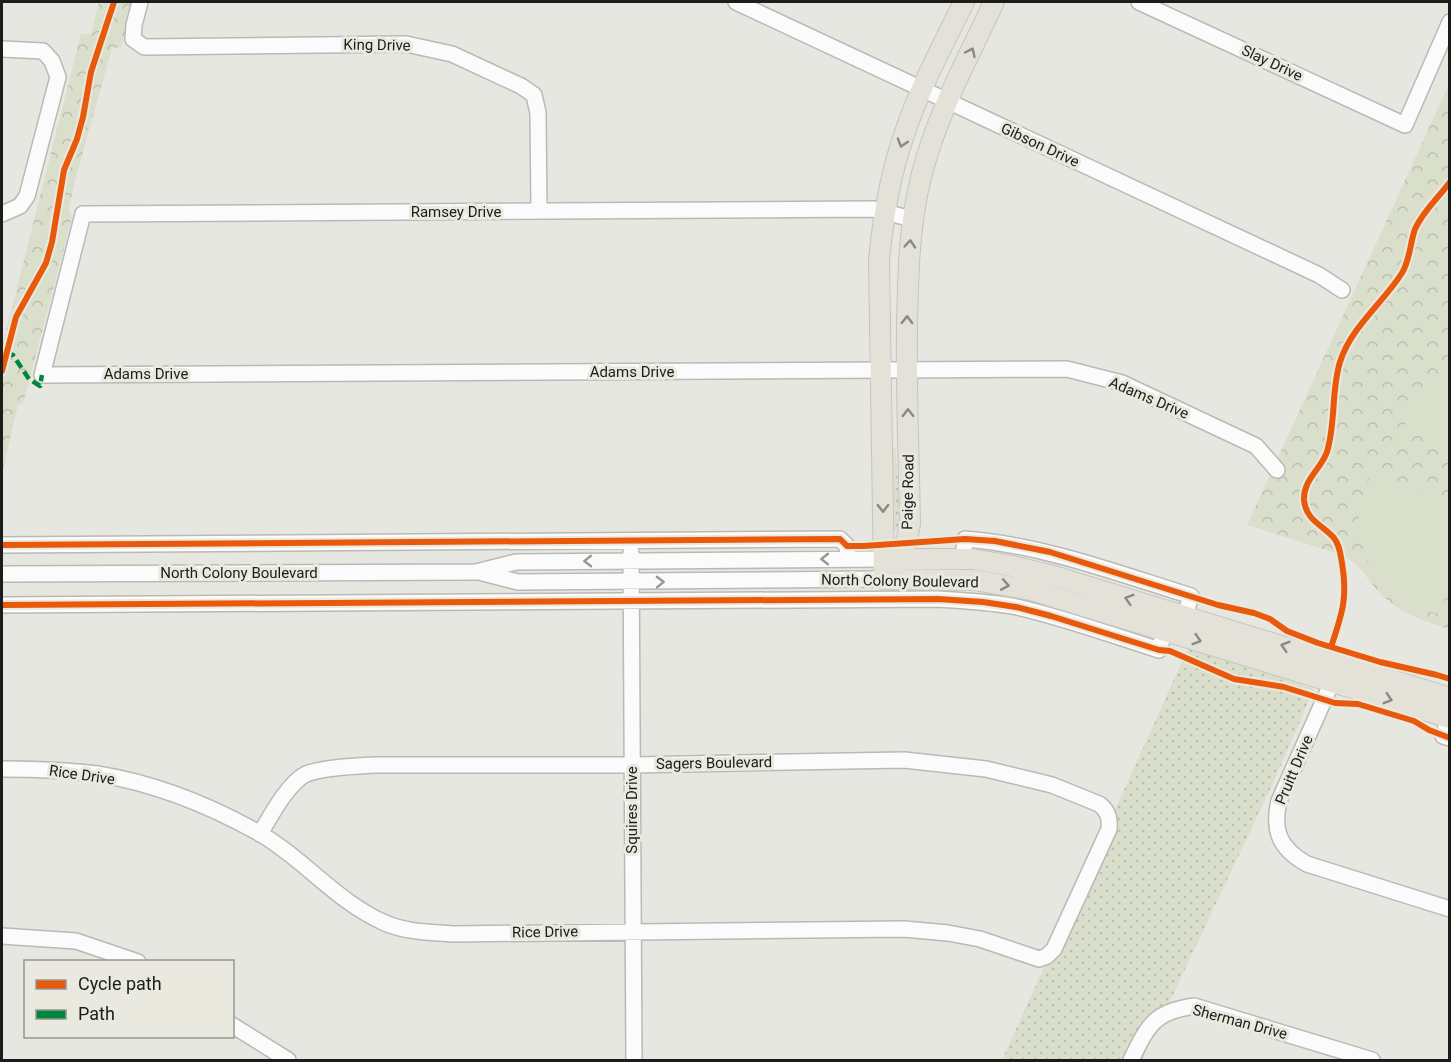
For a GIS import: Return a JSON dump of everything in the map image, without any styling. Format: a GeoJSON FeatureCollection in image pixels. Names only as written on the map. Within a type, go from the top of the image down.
{"type":"FeatureCollection","features":[{"type":"Feature","properties":{"kind":"main road","name":"Paige Road"},"geometry":{"type":"LineString","coordinates":[[889,565],[879,261],[893,172],[904,134],[964,2]]}},
{"type":"Feature","properties":{"kind":"main road","name":"Paige Road"},"geometry":{"type":"LineString","coordinates":[[889,565],[905,549],[910,524],[907,369],[908,270],[912,219],[927,157],[947,102],[994,2]]}},
{"type":"Feature","properties":{"kind":"main road"},"geometry":{"type":"LineString","coordinates":[[910,524],[925,548],[939,558]]}},
{"type":"Feature","properties":{"kind":"main road","name":"North Colony Boulevard"},"geometry":{"type":"LineString","coordinates":[[889,565],[939,558],[1012,566],[1054,576],[1185,615],[1449,698]]}},
{"type":"Feature","properties":{"kind":"main road","name":"North Colony Boulevard"},"geometry":{"type":"LineString","coordinates":[[889,565],[948,578],[1002,584],[1055,596],[1449,718]]}},
{"type":"Feature","properties":{"kind":"street","name":"King Drive"},"geometry":{"type":"LineString","coordinates":[[140,2],[134,24],[133,39],[144,47],[405,44],[452,54],[521,86],[534,95],[538,113],[539,211]]}},
{"type":"Feature","properties":{"kind":"street","name":"Gibson Drive"},"geometry":{"type":"LineString","coordinates":[[736,2],[1319,275],[1342,290]]}},
{"type":"Feature","properties":{"kind":"street","name":"Slay Drive"},"geometry":{"type":"LineString","coordinates":[[1139,2],[1405,124],[1449,22]]}},
{"type":"Feature","properties":{"kind":"street"},"geometry":{"type":"LineString","coordinates":[[2,49],[43,51],[52,61],[58,77],[27,196],[20,206],[2,214]]}},
{"type":"Feature","properties":{"kind":"street","name":"Ramsey Drive"},"geometry":{"type":"LineString","coordinates":[[62,296],[83,214],[861,209],[886,211],[912,219]]}},
{"type":"Feature","properties":{"kind":"street","name":"Adams Drive"},"geometry":{"type":"LineString","coordinates":[[62,296],[42,375],[1067,369],[1122,383],[1256,446],[1277,470]]}},
{"type":"Feature","properties":{"kind":"street"},"geometry":{"type":"LineString","coordinates":[[2,545],[840,539],[847,546],[848,559]]}},
{"type":"Feature","properties":{"kind":"street","name":"Squires Drive"},"geometry":{"type":"LineString","coordinates":[[631,540],[634,1060]]}},
{"type":"Feature","properties":{"kind":"street","name":"North Colony Boulevard"},"geometry":{"type":"LineString","coordinates":[[476,572],[516,562],[631,560],[848,559],[889,565]]}},
{"type":"Feature","properties":{"kind":"street","name":"North Colony Boulevard"},"geometry":{"type":"LineString","coordinates":[[2,574],[476,572],[518,582],[631,582],[889,565]]}},
{"type":"Feature","properties":{"kind":"street"},"geometry":{"type":"LineString","coordinates":[[2,605],[938,599],[983,602],[1051,616],[1159,650],[1165,630]]}},
{"type":"Feature","properties":{"kind":"street","name":"Pruitt Drive"},"geometry":{"type":"LineString","coordinates":[[1341,664],[1279,801],[1275,818],[1283,845],[1293,857],[1307,864],[1449,909]]}},
{"type":"Feature","properties":{"kind":"street"},"geometry":{"type":"LineString","coordinates":[[1449,718],[1443,736],[1449,738]]}},
{"type":"Feature","properties":{"kind":"street","name":"Sagers Boulevard"},"geometry":{"type":"LineString","coordinates":[[260,834],[278,802],[305,775],[346,766],[632,765],[904,760],[986,769],[1052,785],[1106,808],[1110,820],[1109,829],[1082,887]]}},
{"type":"Feature","properties":{"kind":"street","name":"Rice Drive"},"geometry":{"type":"LineString","coordinates":[[2,769],[45,769],[98,774],[191,800],[260,834],[358,908],[385,923],[414,931],[452,934],[904,929],[980,939],[1039,959],[1047,956],[1054,949],[1082,887]]}},
{"type":"Feature","properties":{"kind":"street"},"geometry":{"type":"LineString","coordinates":[[2,936],[76,941],[132,960]]}},
{"type":"Feature","properties":{"kind":"street","name":"Sherman Drive"},"geometry":{"type":"LineString","coordinates":[[1131,1060],[1144,1035],[1158,1018],[1174,1009],[1194,1006],[1372,1060]]}},
{"type":"Feature","properties":{"kind":"street"},"geometry":{"type":"LineString","coordinates":[[234,1026],[288,1060]]}},
{"type":"Feature","properties":{"kind":"green space"},"geometry":{"type":"Polygon","coordinates":[[[99,2],[133,2],[121,47],[112,49],[75,181],[69,208],[72,218],[23,404],[18,405],[2,474],[2,347],[81,34],[91,34],[99,2]]]}},
{"type":"Feature","properties":{"kind":"green space"},"geometry":{"type":"Polygon","coordinates":[[[1449,84],[1449,629],[1422,620],[1389,602],[1356,564],[1342,555],[1247,525],[1449,84]]]}},
{"type":"Feature","properties":{"kind":"green space"},"geometry":{"type":"Polygon","coordinates":[[[1449,372],[1449,445],[1404,429],[1421,396],[1449,372]]]}},
{"type":"Feature","properties":{"kind":"green space"},"geometry":{"type":"Polygon","coordinates":[[[892,448],[895,448],[902,530],[894,530],[892,448]]]}},
{"type":"Feature","properties":{"kind":"green space"},"geometry":{"type":"Polygon","coordinates":[[[1371,472],[1449,502],[1449,585],[1439,614],[1412,607],[1396,597],[1385,587],[1368,562],[1359,533],[1359,518],[1361,503],[1371,472]]]}},
{"type":"Feature","properties":{"kind":"green space"},"geometry":{"type":"Polygon","coordinates":[[[1189,646],[1314,689],[1274,781],[1142,1060],[1002,1060],[1189,646]]]}},
{"type":"Feature","properties":{"kind":"marked path"},"geometry":{"type":"LineString","coordinates":[[6,353],[13,355],[29,379],[40,386],[42,375]]}},
{"type":"Feature","properties":{"kind":"cycle path"},"geometry":{"type":"LineString","coordinates":[[2,371],[16,317],[46,263],[52,242],[64,170],[77,139],[91,72],[114,2]]}},
{"type":"Feature","properties":{"kind":"cycle path"},"geometry":{"type":"LineString","coordinates":[[1331,647],[1343,606],[1342,563],[1339,547],[1334,538],[1308,513],[1304,493],[1327,452],[1332,429],[1337,373],[1345,349],[1359,326],[1402,273],[1418,222],[1450,182]]}},
{"type":"Feature","properties":{"kind":"cycle path"},"geometry":{"type":"LineString","coordinates":[[2,545],[840,539],[847,546],[864,546],[965,539],[995,541],[1050,552],[1218,605],[1254,613],[1270,619],[1287,631],[1318,643],[1380,662],[1450,679]]}},
{"type":"Feature","properties":{"kind":"cycle path"},"geometry":{"type":"LineString","coordinates":[[2,605],[938,599],[983,602],[1051,616],[1159,650],[1170,651],[1234,679],[1284,687],[1335,703],[1358,704],[1414,721],[1450,738]]}}]}
